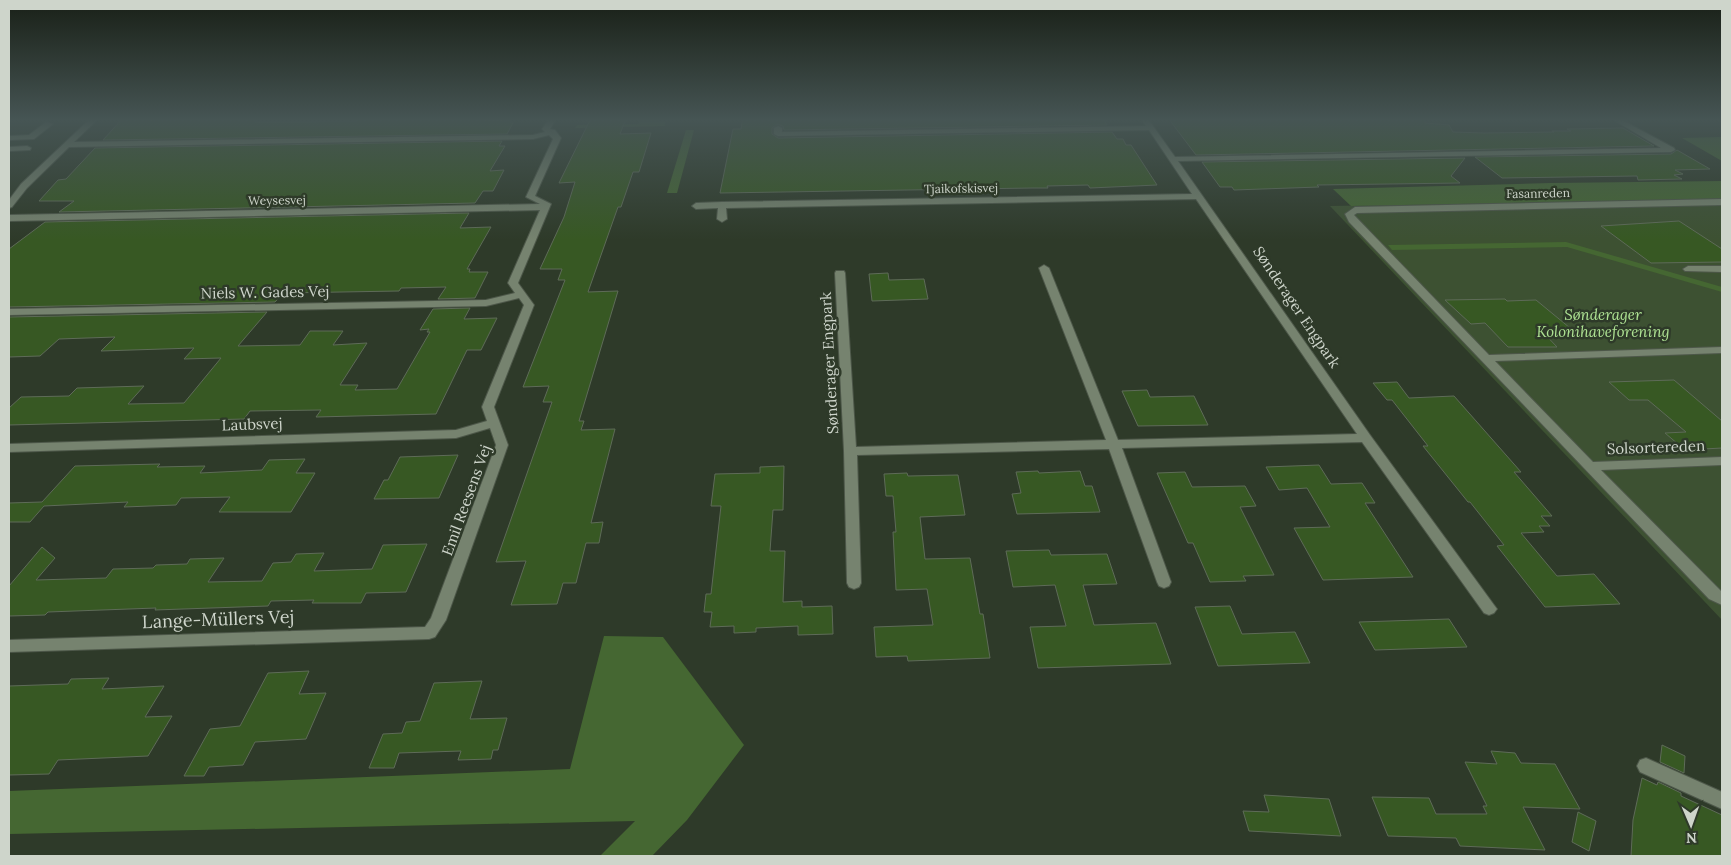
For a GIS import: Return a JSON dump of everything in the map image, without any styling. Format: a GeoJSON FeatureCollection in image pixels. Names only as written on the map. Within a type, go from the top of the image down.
{"type":"FeatureCollection","features":[{"type":"Feature","properties":{"kind":"street"},"geometry":{"type":"LineString","coordinates":[[9,204],[24,186],[52,159]]}},
{"type":"Feature","properties":{"kind":"street"},"geometry":{"type":"LineString","coordinates":[[546,207],[547,204],[530,197],[547,159]]}},
{"type":"Feature","properties":{"kind":"street","name":"Sønderager Engpark"},"geometry":{"type":"LineString","coordinates":[[1174,159],[1366,438],[1489,609]]}},
{"type":"Feature","properties":{"kind":"street","name":"Tjaikofskisvej"},"geometry":{"type":"LineString","coordinates":[[696,206],[1200,196]]}},
{"type":"Feature","properties":{"kind":"street","name":"Fasanreden"},"geometry":{"type":"LineString","coordinates":[[1487,358],[1352,220],[1349,214],[1355,210],[1722,202]]}},
{"type":"Feature","properties":{"kind":"street"},"geometry":{"type":"LineString","coordinates":[[722,205],[722,219]]}},
{"type":"Feature","properties":{"kind":"street","name":"Weysesvej"},"geometry":{"type":"LineString","coordinates":[[9,218],[546,207]]}},
{"type":"Feature","properties":{"kind":"street","name":"Emil Reesens Vej"},"geometry":{"type":"LineString","coordinates":[[429,633],[438,620],[502,444],[488,407],[529,305],[513,283],[546,207]]}},
{"type":"Feature","properties":{"kind":"street"},"geometry":{"type":"LineString","coordinates":[[1044,268],[1114,445],[1164,582]]}},
{"type":"Feature","properties":{"kind":"street"},"geometry":{"type":"LineString","coordinates":[[1688,269],[1722,269]]}},
{"type":"Feature","properties":{"kind":"street","name":"Sønderager Engpark"},"geometry":{"type":"LineString","coordinates":[[840,273],[850,452],[854,583]]}},
{"type":"Feature","properties":{"kind":"street","name":"Niels W. Gades Vej"},"geometry":{"type":"LineString","coordinates":[[9,312],[486,303],[522,294]]}},
{"type":"Feature","properties":{"kind":"street"},"geometry":{"type":"LineString","coordinates":[[1487,358],[1722,350]]}},
{"type":"Feature","properties":{"kind":"street"},"geometry":{"type":"LineString","coordinates":[[1487,358],[1714,595],[1722,599]]}},
{"type":"Feature","properties":{"kind":"street","name":"Laubsvej"},"geometry":{"type":"LineString","coordinates":[[9,448],[456,434],[496,424]]}},
{"type":"Feature","properties":{"kind":"street","name":"Sønderager Engpark"},"geometry":{"type":"LineString","coordinates":[[850,452],[1366,438]]}},
{"type":"Feature","properties":{"kind":"street","name":"Solsortereden"},"geometry":{"type":"LineString","coordinates":[[1591,466],[1722,461]]}},
{"type":"Feature","properties":{"kind":"street","name":"Lange-Müllers Vej"},"geometry":{"type":"LineString","coordinates":[[9,646],[429,633]]}},
{"type":"Feature","properties":{"kind":"street"},"geometry":{"type":"LineString","coordinates":[[1646,766],[1722,801]]}},
{"type":"Feature","properties":{"kind":"green space"},"geometry":{"type":"Polygon","coordinates":[[[677,159],[686,159],[677,193],[667,193],[677,159]]]}},
{"type":"Feature","properties":{"kind":"green space"},"geometry":{"type":"Polygon","coordinates":[[[1722,181],[1722,199],[1351,206],[1333,189],[1551,183],[1722,181]]]}},
{"type":"Feature","properties":{"kind":"green space","name":"Sønderager Kolonihaveforening"},"geometry":{"type":"Polygon","coordinates":[[[1722,199],[1722,620],[1330,206],[1722,199]]]}},
{"type":"Feature","properties":{"kind":"green space"},"geometry":{"type":"Polygon","coordinates":[[[1566,242],[1722,287],[1722,292],[1567,247],[1392,250],[1388,245],[1566,242]]]}},
{"type":"Feature","properties":{"kind":"green space"},"geometry":{"type":"Polygon","coordinates":[[[604,636],[663,637],[744,745],[687,820],[652,856],[600,856],[635,821],[9,834],[9,791],[570,769],[604,636]]]}},
{"type":"Feature","properties":{"kind":"building"},"geometry":{"type":"Polygon","coordinates":[[[84,159],[497,159],[490,171],[504,170],[493,191],[483,191],[475,203],[59,212],[74,201],[39,201],[58,180],[66,179],[84,159]]]}},
{"type":"Feature","properties":{"kind":"building"},"geometry":{"type":"Polygon","coordinates":[[[571,159],[643,159],[639,172],[633,172],[621,207],[618,207],[588,292],[618,291],[579,421],[584,421],[581,430],[615,429],[591,523],[603,522],[599,543],[586,543],[576,583],[563,583],[557,604],[511,605],[526,561],[496,562],[552,402],[543,402],[549,386],[523,387],[565,280],[558,280],[562,269],[540,269],[564,217],[575,182],[559,183],[571,159]]]}},
{"type":"Feature","properties":{"kind":"building"},"geometry":{"type":"Polygon","coordinates":[[[727,159],[1140,159],[1157,185],[1090,188],[1088,185],[1047,186],[1048,188],[720,193],[727,159]]]}},
{"type":"Feature","properties":{"kind":"building"},"geometry":{"type":"Polygon","coordinates":[[[1464,159],[1451,176],[1460,183],[1317,185],[1319,187],[1234,190],[1232,187],[1220,187],[1202,162],[1464,159]]]}},
{"type":"Feature","properties":{"kind":"building"},"geometry":{"type":"Polygon","coordinates":[[[1478,159],[1693,159],[1710,169],[1675,170],[1683,174],[1674,175],[1682,179],[1638,180],[1637,176],[1502,178],[1478,159]]]}},
{"type":"Feature","properties":{"kind":"building"},"geometry":{"type":"Polygon","coordinates":[[[469,213],[460,228],[491,227],[467,269],[470,269],[469,272],[488,272],[475,298],[438,299],[446,287],[401,288],[399,291],[283,293],[275,302],[9,307],[9,249],[45,222],[469,213]]]}},
{"type":"Feature","properties":{"kind":"building"},"geometry":{"type":"Polygon","coordinates":[[[1679,221],[1722,249],[1722,262],[1651,263],[1601,226],[1679,221]]]}},
{"type":"Feature","properties":{"kind":"building"},"geometry":{"type":"Polygon","coordinates":[[[888,273],[889,280],[924,279],[928,299],[872,301],[869,274],[888,273]]]}},
{"type":"Feature","properties":{"kind":"building"},"geometry":{"type":"Polygon","coordinates":[[[1505,299],[1507,301],[1536,300],[1570,328],[1539,328],[1557,347],[1508,347],[1485,323],[1471,324],[1445,300],[1505,299]]]}},
{"type":"Feature","properties":{"kind":"building"},"geometry":{"type":"Polygon","coordinates":[[[470,308],[464,319],[497,318],[481,350],[467,350],[436,414],[316,417],[321,410],[250,411],[244,419],[9,425],[9,408],[21,397],[69,396],[77,388],[144,386],[128,404],[184,403],[221,358],[184,359],[194,348],[101,351],[115,337],[59,339],[40,356],[9,357],[9,317],[267,312],[238,346],[300,345],[310,331],[343,331],[333,345],[367,343],[340,385],[358,385],[355,390],[397,389],[430,332],[427,332],[429,329],[420,330],[433,309],[470,308]]]}},
{"type":"Feature","properties":{"kind":"building"},"geometry":{"type":"Polygon","coordinates":[[[1674,380],[1722,421],[1722,448],[1685,450],[1665,433],[1686,432],[1648,400],[1629,400],[1609,382],[1674,380]]]}},
{"type":"Feature","properties":{"kind":"building"},"geometry":{"type":"Polygon","coordinates":[[[1397,382],[1409,398],[1454,396],[1521,472],[1514,472],[1552,516],[1541,516],[1550,526],[1539,526],[1544,532],[1521,533],[1557,576],[1594,574],[1620,604],[1545,607],[1497,546],[1504,545],[1423,446],[1428,446],[1392,400],[1387,400],[1373,383],[1397,382]]]}},
{"type":"Feature","properties":{"kind":"building"},"geometry":{"type":"Polygon","coordinates":[[[1147,390],[1150,397],[1194,396],[1208,425],[1138,426],[1122,391],[1147,390]]]}},
{"type":"Feature","properties":{"kind":"building"},"geometry":{"type":"Polygon","coordinates":[[[458,455],[439,498],[374,499],[384,480],[388,480],[400,457],[458,455]]]}},
{"type":"Feature","properties":{"kind":"building"},"geometry":{"type":"Polygon","coordinates":[[[305,459],[296,473],[315,473],[291,512],[219,512],[230,497],[181,498],[176,505],[124,507],[128,502],[44,506],[30,522],[9,522],[9,503],[42,502],[75,466],[160,464],[157,467],[205,466],[200,473],[262,470],[269,460],[305,459]]]}},
{"type":"Feature","properties":{"kind":"building"},"geometry":{"type":"Polygon","coordinates":[[[1319,465],[1331,484],[1362,483],[1375,503],[1365,503],[1413,577],[1323,580],[1294,528],[1330,527],[1307,488],[1279,490],[1266,467],[1319,465]]]}},
{"type":"Feature","properties":{"kind":"building"},"geometry":{"type":"Polygon","coordinates":[[[784,466],[783,510],[773,510],[770,551],[785,551],[783,602],[802,601],[802,607],[832,606],[833,634],[798,635],[798,626],[756,628],[756,632],[734,633],[734,626],[710,627],[712,612],[704,612],[706,594],[711,594],[721,506],[711,506],[715,474],[760,473],[760,467],[784,466]]]}},
{"type":"Feature","properties":{"kind":"building"},"geometry":{"type":"Polygon","coordinates":[[[1038,471],[1039,473],[1080,471],[1085,486],[1092,486],[1100,512],[1017,514],[1012,494],[1021,493],[1016,472],[1038,471]]]}},
{"type":"Feature","properties":{"kind":"building"},"geometry":{"type":"Polygon","coordinates":[[[1185,472],[1192,487],[1245,486],[1256,506],[1240,507],[1274,575],[1243,576],[1246,581],[1210,582],[1193,543],[1188,543],[1157,473],[1185,472]]]}},
{"type":"Feature","properties":{"kind":"building"},"geometry":{"type":"Polygon","coordinates":[[[907,473],[908,476],[958,475],[965,515],[920,517],[925,559],[970,558],[980,614],[983,614],[990,658],[908,661],[907,656],[876,657],[874,627],[933,625],[927,589],[896,590],[893,532],[896,532],[893,496],[886,496],[884,474],[907,473]]]}},
{"type":"Feature","properties":{"kind":"building"},"geometry":{"type":"Polygon","coordinates":[[[427,544],[406,592],[366,593],[361,603],[312,603],[314,600],[271,601],[268,606],[48,612],[45,615],[9,616],[9,586],[42,547],[55,558],[36,580],[106,578],[113,569],[153,568],[156,565],[187,564],[190,559],[224,558],[208,582],[262,581],[273,563],[291,562],[296,554],[324,553],[314,571],[372,569],[383,545],[427,544]]]}},
{"type":"Feature","properties":{"kind":"building"},"geometry":{"type":"Polygon","coordinates":[[[1049,550],[1051,555],[1107,554],[1117,584],[1083,585],[1094,625],[1156,623],[1171,664],[1038,668],[1030,627],[1066,626],[1055,585],[1013,587],[1006,551],[1049,550]]]}},
{"type":"Feature","properties":{"kind":"building"},"geometry":{"type":"Polygon","coordinates":[[[1230,606],[1242,634],[1295,632],[1310,663],[1218,666],[1195,607],[1230,606]]]}},
{"type":"Feature","properties":{"kind":"building"},"geometry":{"type":"Polygon","coordinates":[[[1449,619],[1467,647],[1375,650],[1359,622],[1449,619]]]}},
{"type":"Feature","properties":{"kind":"building"},"geometry":{"type":"Polygon","coordinates":[[[309,671],[299,694],[326,693],[306,739],[255,742],[243,765],[209,767],[204,776],[184,776],[210,729],[240,726],[268,673],[309,671]]]}},
{"type":"Feature","properties":{"kind":"building"},"geometry":{"type":"Polygon","coordinates":[[[109,678],[102,689],[164,686],[145,717],[172,716],[148,756],[58,760],[49,774],[9,775],[9,686],[68,684],[71,679],[109,678]]]}},
{"type":"Feature","properties":{"kind":"building"},"geometry":{"type":"Polygon","coordinates":[[[482,681],[470,719],[507,718],[498,750],[493,750],[491,759],[458,760],[461,751],[399,753],[394,768],[369,768],[383,734],[402,733],[406,722],[420,721],[434,683],[482,681]]]}},
{"type":"Feature","properties":{"kind":"building"},"geometry":{"type":"Polygon","coordinates":[[[1662,745],[1685,756],[1684,773],[1660,762],[1662,745]]]}},
{"type":"Feature","properties":{"kind":"building"},"geometry":{"type":"Polygon","coordinates":[[[1491,751],[1515,753],[1521,763],[1555,764],[1580,809],[1523,807],[1545,850],[1460,846],[1456,838],[1388,836],[1372,797],[1429,798],[1436,814],[1487,814],[1483,806],[1487,806],[1465,762],[1497,764],[1491,751]]]}},
{"type":"Feature","properties":{"kind":"building"},"geometry":{"type":"Polygon","coordinates":[[[1642,778],[1657,785],[1658,782],[1681,793],[1681,796],[1722,815],[1722,856],[1631,856],[1633,820],[1642,778]]]}},
{"type":"Feature","properties":{"kind":"building"},"geometry":{"type":"Polygon","coordinates":[[[1264,795],[1329,799],[1341,836],[1249,831],[1243,811],[1269,812],[1264,795]]]}},
{"type":"Feature","properties":{"kind":"building"},"geometry":{"type":"Polygon","coordinates":[[[1578,812],[1596,821],[1589,851],[1572,842],[1578,812]]]}}]}
